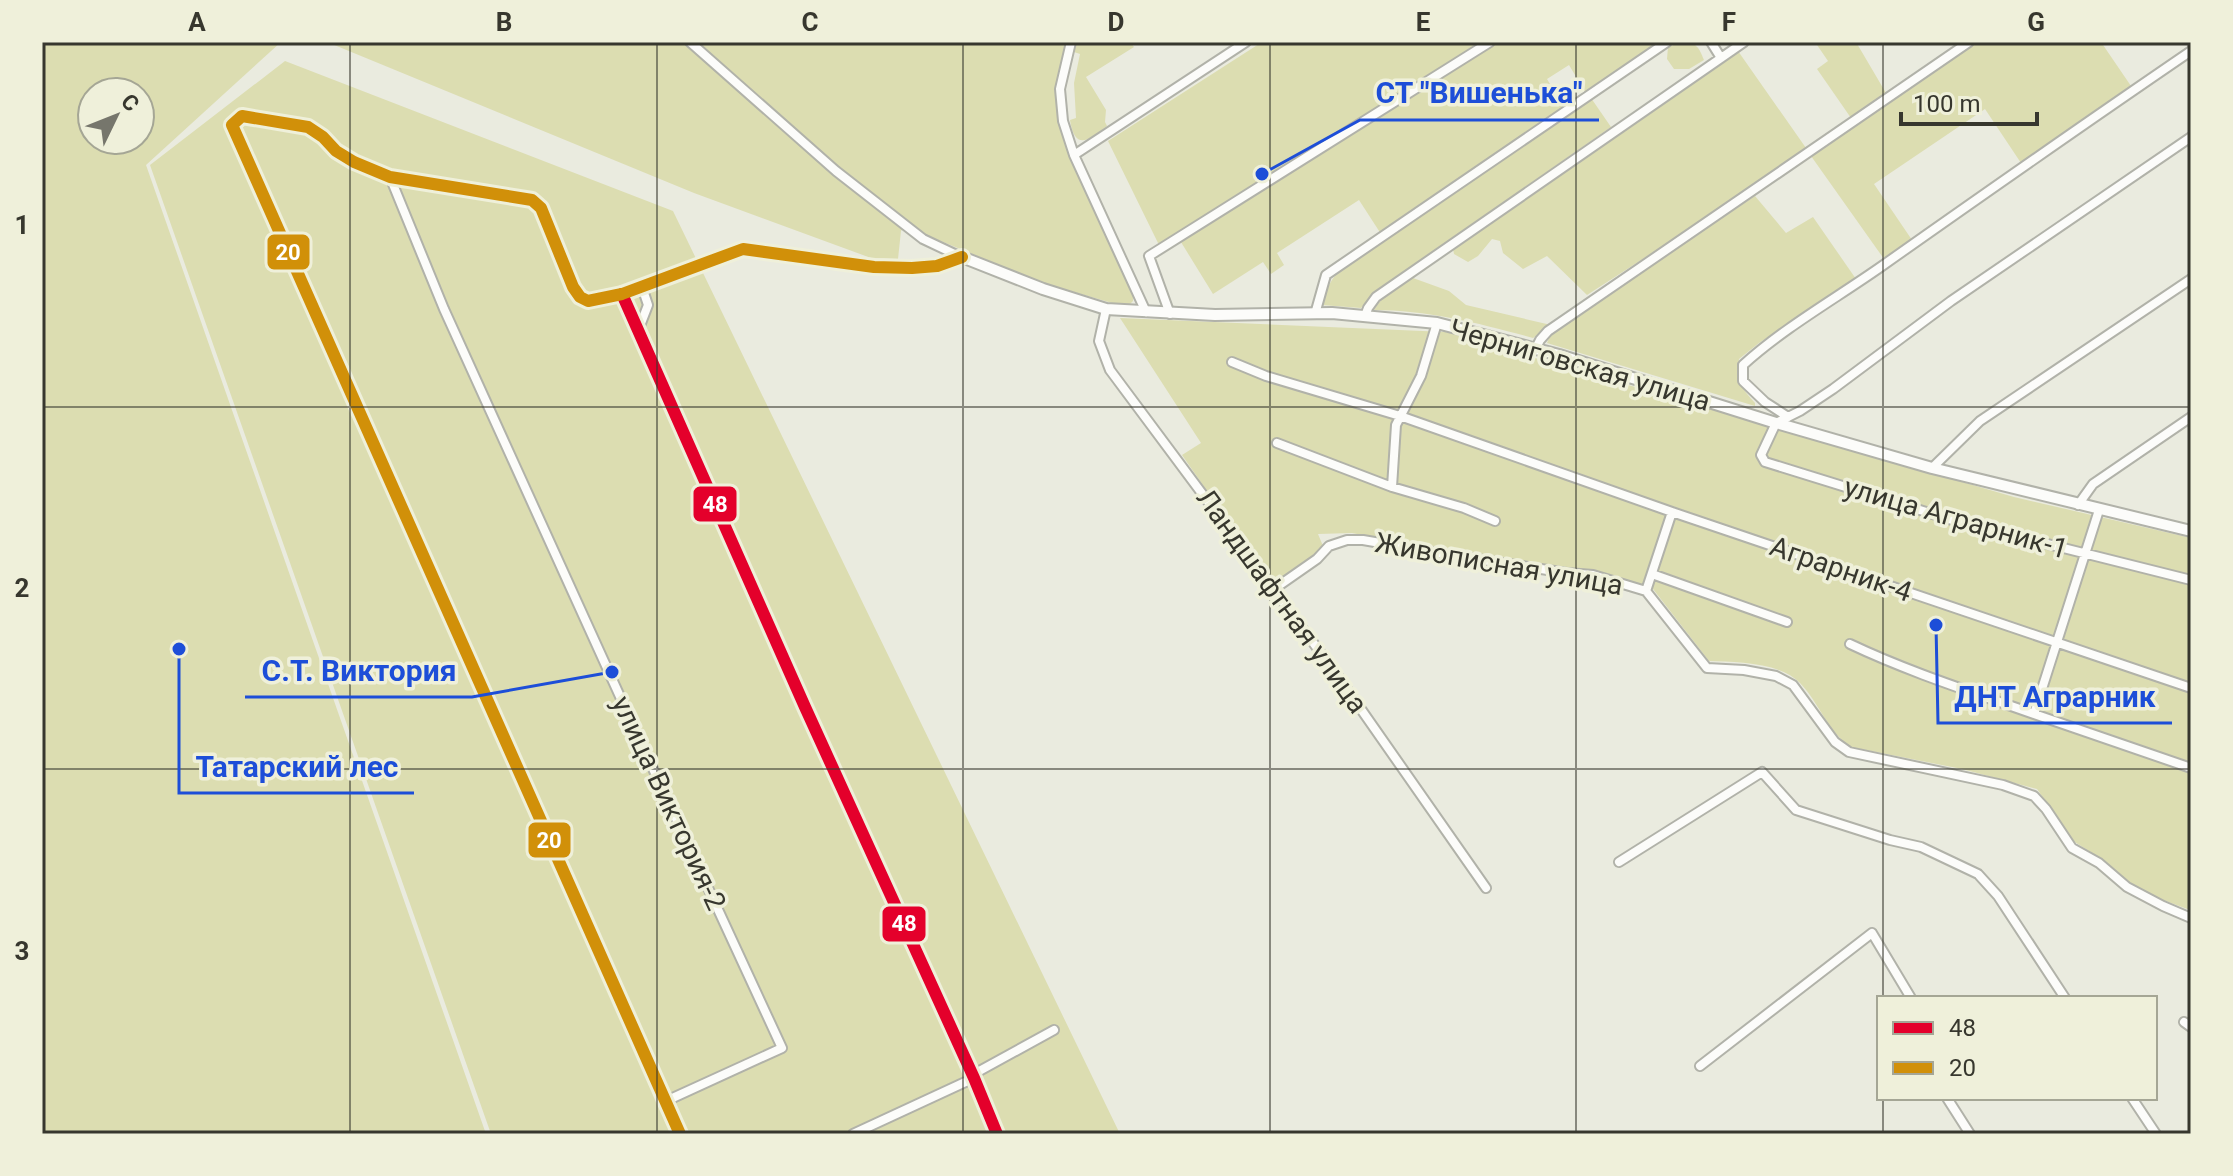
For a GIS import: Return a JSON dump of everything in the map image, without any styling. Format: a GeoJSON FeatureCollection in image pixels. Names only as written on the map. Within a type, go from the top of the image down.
{"type":"FeatureCollection","features":[{"type":"Feature","properties":{"kind":"street"},"geometry":{"type":"LineString","coordinates":[[690,42],[836,171],[923,239],[962,257]]}},
{"type":"Feature","properties":{"kind":"street"},"geometry":{"type":"LineString","coordinates":[[1071,42],[1060,89],[1063,121],[1074,155],[1146,312]]}},
{"type":"Feature","properties":{"kind":"street"},"geometry":{"type":"LineString","coordinates":[[1074,155],[1246,42]]}},
{"type":"Feature","properties":{"kind":"street"},"geometry":{"type":"LineString","coordinates":[[1170,314],[1149,256],[1490,42]]}},
{"type":"Feature","properties":{"kind":"street"},"geometry":{"type":"LineString","coordinates":[[1315,314],[1326,275],[1667,42]]}},
{"type":"Feature","properties":{"kind":"street"},"geometry":{"type":"LineString","coordinates":[[1711,42],[1721,58]]}},
{"type":"Feature","properties":{"kind":"street"},"geometry":{"type":"LineString","coordinates":[[1365,316],[1376,297],[1744,42]]}},
{"type":"Feature","properties":{"kind":"street"},"geometry":{"type":"LineString","coordinates":[[1536,348],[1548,331],[1969,42]]}},
{"type":"Feature","properties":{"kind":"street"},"geometry":{"type":"LineString","coordinates":[[1788,417],[1765,402],[1743,381],[1743,365],[1766,344],[1859,283],[2191,51]]}},
{"type":"Feature","properties":{"kind":"street"},"geometry":{"type":"LineString","coordinates":[[680,1134],[232,125],[242,116],[308,127],[354,162],[390,177],[532,200],[541,208],[573,287],[580,297],[588,301],[622,294],[743,249],[874,267],[937,266],[962,257]]}},
{"type":"Feature","properties":{"kind":"street"},"geometry":{"type":"LineString","coordinates":[[1776,423],[1833,389],[1951,301],[2191,137]]}},
{"type":"Feature","properties":{"kind":"street","name":"улица Виктория-2"},"geometry":{"type":"LineString","coordinates":[[390,177],[444,309],[782,1048],[666,1101]]}},
{"type":"Feature","properties":{"kind":"street","name":"Черниговская улица"},"geometry":{"type":"LineString","coordinates":[[962,257],[1043,289],[1106,309],[1170,314],[1365,316],[1437,323],[1536,348],[1932,468],[2191,531]]}},
{"type":"Feature","properties":{"kind":"street"},"geometry":{"type":"LineString","coordinates":[[1932,468],[1980,421],[2191,279]]}},
{"type":"Feature","properties":{"kind":"street"},"geometry":{"type":"LineString","coordinates":[[638,331],[648,305],[642,287]]}},
{"type":"Feature","properties":{"kind":"street"},"geometry":{"type":"LineString","coordinates":[[622,294],[997,1134]]}},
{"type":"Feature","properties":{"kind":"street","name":"Ландшафтная улица"},"geometry":{"type":"LineString","coordinates":[[1106,309],[1099,341],[1110,370],[1335,672],[1486,888]]}},
{"type":"Feature","properties":{"kind":"street"},"geometry":{"type":"LineString","coordinates":[[1392,487],[1396,425],[1421,376],[1437,323]]}},
{"type":"Feature","properties":{"kind":"street","name":"Аграрник-4"},"geometry":{"type":"LineString","coordinates":[[1232,362],[1266,376],[1400,416],[2191,688]]}},
{"type":"Feature","properties":{"kind":"street"},"geometry":{"type":"LineString","coordinates":[[2078,505],[2093,484],[2191,417]]}},
{"type":"Feature","properties":{"kind":"street","name":"улица Аграрник-1"},"geometry":{"type":"LineString","coordinates":[[1776,423],[1761,455],[1765,462],[1952,520],[2191,580]]}},
{"type":"Feature","properties":{"kind":"street"},"geometry":{"type":"LineString","coordinates":[[1277,443],[1392,487],[1464,508],[1495,521]]}},
{"type":"Feature","properties":{"kind":"street"},"geometry":{"type":"LineString","coordinates":[[2036,710],[2099,510]]}},
{"type":"Feature","properties":{"kind":"street"},"geometry":{"type":"LineString","coordinates":[[1646,591],[1672,512]]}},
{"type":"Feature","properties":{"kind":"street","name":"Живописная улица"},"geometry":{"type":"LineString","coordinates":[[1274,589],[1317,559],[1329,546],[1347,540],[1363,540],[1593,575],[1646,591],[1707,668],[1776,676],[1793,685],[1835,742],[1849,752],[2003,785],[2034,796],[2072,848],[2099,863],[2127,887],[2191,918]]}},
{"type":"Feature","properties":{"kind":"street"},"geometry":{"type":"LineString","coordinates":[[1652,574],[1787,622]]}},
{"type":"Feature","properties":{"kind":"street"},"geometry":{"type":"LineString","coordinates":[[1850,644],[1925,675],[2036,710],[2191,768]]}},
{"type":"Feature","properties":{"kind":"street"},"geometry":{"type":"LineString","coordinates":[[1619,862],[1762,772],[1796,810],[1921,847],[1978,874],[1998,896],[2064,996]]}},
{"type":"Feature","properties":{"kind":"street"},"geometry":{"type":"LineString","coordinates":[[1700,1066],[1872,933],[1910,996]]}},
{"type":"Feature","properties":{"kind":"street"},"geometry":{"type":"LineString","coordinates":[[853,1134],[973,1076],[1054,1030]]}},
{"type":"Feature","properties":{"kind":"street"},"geometry":{"type":"LineString","coordinates":[[1948,1100],[1970,1134]]}},
{"type":"Feature","properties":{"kind":"street"},"geometry":{"type":"LineString","coordinates":[[2133,1100],[2156,1134]]}},
{"type":"Feature","properties":{"kind":"green space"},"geometry":{"type":"Polygon","coordinates":[[[42,42],[281,42],[156,156],[156,76],[76,76],[76,156],[156,156],[146,165],[486,1134],[42,1134],[42,42]]]}},
{"type":"Feature","properties":{"kind":"green space"},"geometry":{"type":"Polygon","coordinates":[[[327,42],[1066,42],[1058,90],[1063,138],[1133,301],[1129,305],[1119,305],[1043,283],[926,235],[908,222],[901,231],[898,259],[871,258],[694,193],[327,42]]]}},
{"type":"Feature","properties":{"kind":"green space"},"geometry":{"type":"Polygon","coordinates":[[[1077,42],[1130,42],[1134,47],[1086,77],[1106,110],[1107,126],[1084,140],[1075,136],[1070,120],[1076,118],[1074,83],[1080,54],[1074,52],[1077,42]]]}},
{"type":"Feature","properties":{"kind":"green space"},"geometry":{"type":"Polygon","coordinates":[[[1262,42],[1665,42],[1587,95],[1569,65],[1547,79],[1565,109],[1381,234],[1359,200],[1277,253],[1284,265],[1271,274],[1263,262],[1213,294],[1176,234],[1159,245],[1108,141],[1262,42]]]}},
{"type":"Feature","properties":{"kind":"green space"},"geometry":{"type":"Polygon","coordinates":[[[1682,42],[1696,46],[1704,60],[1689,69],[1674,69],[1667,59],[1668,47],[1682,42]]]}},
{"type":"Feature","properties":{"kind":"green space"},"geometry":{"type":"Polygon","coordinates":[[[1815,42],[1856,42],[1886,93],[1851,118],[1817,69],[1828,61],[1815,42]]]}},
{"type":"Feature","properties":{"kind":"green space"},"geometry":{"type":"Polygon","coordinates":[[[1978,42],[2101,42],[2131,86],[2021,163],[1985,109],[1874,184],[1912,240],[1884,259],[1811,156],[1978,42]]]}},
{"type":"Feature","properties":{"kind":"green space"},"geometry":{"type":"Polygon","coordinates":[[[1738,51],[1806,148],[1587,295],[1547,256],[1523,269],[1503,253],[1500,241],[1492,239],[1478,256],[1468,262],[1454,254],[1453,249],[1738,51]]]}},
{"type":"Feature","properties":{"kind":"green space"},"geometry":{"type":"Polygon","coordinates":[[[285,61],[673,211],[1120,1134],[491,1134],[150,165],[285,61]]]}},
{"type":"Feature","properties":{"kind":"green space"},"geometry":{"type":"Polygon","coordinates":[[[1591,98],[1611,127],[1372,294],[1361,308],[1322,305],[1330,284],[1343,267],[1591,98]]]}},
{"type":"Feature","properties":{"kind":"green space"},"geometry":{"type":"Polygon","coordinates":[[[1755,196],[1786,233],[1813,217],[1856,279],[1739,359],[1741,383],[1755,406],[1547,343],[1551,333],[1559,326],[1755,196]]]}},
{"type":"Feature","properties":{"kind":"green space"},"geometry":{"type":"Polygon","coordinates":[[[1413,278],[1449,291],[1466,305],[1551,325],[1533,338],[1435,315],[1374,310],[1386,295],[1413,278]]]}},
{"type":"Feature","properties":{"kind":"green space"},"geometry":{"type":"Polygon","coordinates":[[[1120,318],[1446,332],[2014,497],[2191,538],[2190,910],[2124,882],[2102,859],[2073,841],[2037,789],[1962,769],[1851,747],[1836,733],[1807,691],[1791,676],[1757,664],[1709,661],[1653,589],[1580,570],[1477,557],[1352,533],[1318,534],[1323,546],[1306,561],[1277,580],[1266,576],[1182,455],[1201,443],[1120,318]]]}},
{"type":"Feature","properties":{"kind":"transit line","name":"20"},"geometry":{"type":"LineString","coordinates":[[680,1134],[232,125],[242,116],[308,127],[354,162],[390,177],[532,200],[541,208],[573,287],[580,297],[588,301],[622,294],[743,249],[874,267],[937,266],[962,257]]}},
{"type":"Feature","properties":{"kind":"transit line","name":"48"},"geometry":{"type":"LineString","coordinates":[[622,294],[997,1134]]}},
{"type":"Feature","properties":{"kind":"place","name":"СТ \"Вишенька\""},"geometry":{"type":"Point","coordinates":[1262,174]}},
{"type":"Feature","properties":{"kind":"place","name":"ДНТ Аграрник"},"geometry":{"type":"Point","coordinates":[1936,625]}},
{"type":"Feature","properties":{"kind":"place","name":"Татарский лес"},"geometry":{"type":"Point","coordinates":[179,649]}},
{"type":"Feature","properties":{"kind":"place","name":"С.Т. Виктория"},"geometry":{"type":"Point","coordinates":[612,672]}}]}
